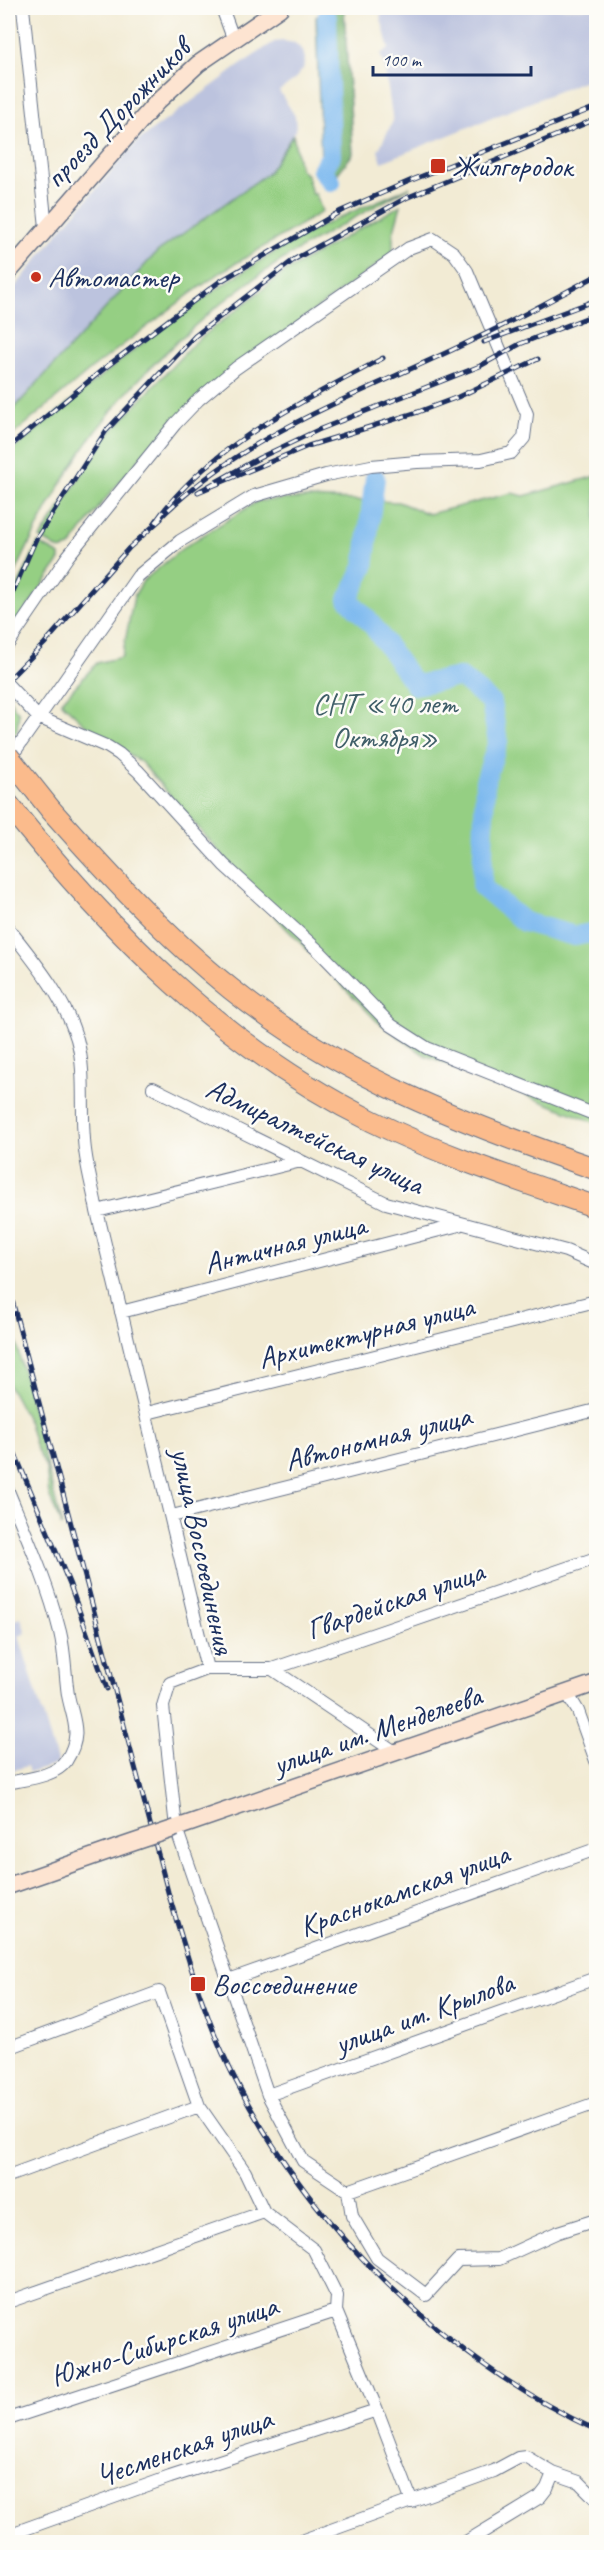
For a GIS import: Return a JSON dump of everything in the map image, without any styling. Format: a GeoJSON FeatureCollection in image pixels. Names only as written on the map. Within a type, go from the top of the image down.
{"type":"FeatureCollection","features":[{"type":"Feature","properties":{"kind":"highway"},"geometry":{"type":"LineString","coordinates":[[8,756],[51,810],[110,877],[190,955],[232,991],[339,1062],[477,1125],[597,1169]]}},
{"type":"Feature","properties":{"kind":"highway"},"geometry":{"type":"LineString","coordinates":[[8,804],[90,901],[169,981],[211,1017],[282,1069],[371,1120],[419,1142],[597,1207]]}},
{"type":"Feature","properties":{"kind":"main road","name":"проезд Дорожников"},"geometry":{"type":"LineString","coordinates":[[8,273],[157,102],[198,64],[280,8]]}},
{"type":"Feature","properties":{"kind":"main road","name":"улица им. Менделеева"},"geometry":{"type":"LineString","coordinates":[[8,1886],[597,1683]]}},
{"type":"Feature","properties":{"kind":"street"},"geometry":{"type":"LineString","coordinates":[[23,8],[46,227]]}},
{"type":"Feature","properties":{"kind":"street"},"geometry":{"type":"LineString","coordinates":[[222,8],[233,38]]}},
{"type":"Feature","properties":{"kind":"street"},"geometry":{"type":"LineString","coordinates":[[8,644],[68,556],[175,424],[198,400],[236,368],[409,248],[433,239],[454,253],[467,271],[526,414],[524,438],[511,453],[481,460],[371,466],[326,475],[254,496],[180,541],[138,576],[8,761]]}},
{"type":"Feature","properties":{"kind":"street"},"geometry":{"type":"LineString","coordinates":[[8,685],[38,717],[119,754],[224,865],[320,952],[391,1025],[427,1048],[597,1115]]}},
{"type":"Feature","properties":{"kind":"street","name":"улица Воссоединения"},"geometry":{"type":"LineString","coordinates":[[8,928],[37,963],[67,1012],[77,1041],[82,1068],[84,1144],[120,1312],[147,1413],[207,1669],[170,1683],[163,1706],[176,1828],[268,2095],[303,2161],[348,2190]]}},
{"type":"Feature","properties":{"kind":"street","name":"Адмиралтейская улица"},"geometry":{"type":"LineString","coordinates":[[153,1088],[386,1203],[461,1225],[566,1251],[597,1264]]}},
{"type":"Feature","properties":{"kind":"street"},"geometry":{"type":"LineString","coordinates":[[98,1211],[301,1161]]}},
{"type":"Feature","properties":{"kind":"street","name":"Античная улица"},"geometry":{"type":"LineString","coordinates":[[120,1312],[461,1225]]}},
{"type":"Feature","properties":{"kind":"street","name":"Архитектурная улица"},"geometry":{"type":"LineString","coordinates":[[147,1413],[597,1301]]}},
{"type":"Feature","properties":{"kind":"street","name":"Автономная улица"},"geometry":{"type":"LineString","coordinates":[[172,1516],[597,1410]]}},
{"type":"Feature","properties":{"kind":"street"},"geometry":{"type":"LineString","coordinates":[[8,1491],[36,1558],[60,1633],[68,1698],[75,1719],[74,1740],[65,1762],[55,1771],[8,1783]]}},
{"type":"Feature","properties":{"kind":"street","name":"Гвардейская улица"},"geometry":{"type":"LineString","coordinates":[[207,1669],[272,1669],[597,1558]]}},
{"type":"Feature","properties":{"kind":"street"},"geometry":{"type":"LineString","coordinates":[[272,1669],[395,1752]]}},
{"type":"Feature","properties":{"kind":"street"},"geometry":{"type":"LineString","coordinates":[[567,1693],[578,1711],[597,1761]]}},
{"type":"Feature","properties":{"kind":"street","name":"Краснокамская улица"},"geometry":{"type":"LineString","coordinates":[[229,1980],[597,1849]]}},
{"type":"Feature","properties":{"kind":"street","name":"улица им. Крылова"},"geometry":{"type":"LineString","coordinates":[[268,2095],[597,1978]]}},
{"type":"Feature","properties":{"kind":"street"},"geometry":{"type":"LineString","coordinates":[[8,2048],[159,1992],[199,2106],[245,2172],[264,2212],[314,2250],[337,2296],[336,2311],[412,2502]]}},
{"type":"Feature","properties":{"kind":"street"},"geometry":{"type":"LineString","coordinates":[[597,2103],[348,2190],[352,2216],[377,2258],[426,2295],[459,2260],[499,2259],[558,2232],[597,2220]]}},
{"type":"Feature","properties":{"kind":"street"},"geometry":{"type":"LineString","coordinates":[[8,2176],[199,2106]]}},
{"type":"Feature","properties":{"kind":"street"},"geometry":{"type":"LineString","coordinates":[[8,2302],[264,2212]]}},
{"type":"Feature","properties":{"kind":"street","name":"Южно-Сибирская улица"},"geometry":{"type":"LineString","coordinates":[[8,2419],[336,2311]]}},
{"type":"Feature","properties":{"kind":"street","name":"Чесменская улица"},"geometry":{"type":"LineString","coordinates":[[8,2535],[170,2477],[377,2410]]}},
{"type":"Feature","properties":{"kind":"street"},"geometry":{"type":"LineString","coordinates":[[298,2542],[494,2471],[518,2458],[526,2457],[534,2460],[553,2473],[579,2482],[597,2499]]}},
{"type":"Feature","properties":{"kind":"street"},"geometry":{"type":"LineString","coordinates":[[466,2542],[540,2497],[547,2488],[553,2473]]}},
{"type":"Feature","properties":{"kind":"shaded area"},"geometry":{"type":"Polygon","coordinates":[[[384,8],[596,8],[596,76],[382,162],[378,151],[393,121],[384,63],[380,54],[389,49],[380,15],[385,13],[384,8]]]}},
{"type":"Feature","properties":{"kind":"shaded area"},"geometry":{"type":"Polygon","coordinates":[[[274,42],[295,43],[303,51],[305,59],[303,69],[294,80],[279,91],[295,116],[296,129],[281,157],[268,173],[157,252],[8,415],[8,296],[63,227],[138,141],[246,61],[274,42]]]}},
{"type":"Feature","properties":{"kind":"shaded area"},"geometry":{"type":"Polygon","coordinates":[[[8,1599],[14,1620],[21,1618],[26,1633],[19,1636],[58,1764],[29,1773],[27,1766],[8,1772],[8,1599]]]}},
{"type":"Feature","properties":{"kind":"green space"},"geometry":{"type":"Polygon","coordinates":[[[331,8],[344,8],[353,154],[334,178],[321,160],[316,17],[331,8]]]}},
{"type":"Feature","properties":{"kind":"green space"},"geometry":{"type":"Polygon","coordinates":[[[293,135],[300,169],[307,175],[312,194],[316,194],[322,212],[223,271],[190,294],[90,370],[8,439],[8,415],[157,252],[268,173],[293,135]]]}},
{"type":"Feature","properties":{"kind":"green space"},"geometry":{"type":"Polygon","coordinates":[[[410,187],[276,264],[229,297],[158,360],[116,405],[72,465],[38,526],[8,589],[8,454],[153,335],[230,280],[310,232],[410,187]]]}},
{"type":"Feature","properties":{"kind":"green space"},"geometry":{"type":"Polygon","coordinates":[[[401,205],[393,234],[393,253],[305,317],[151,445],[102,503],[70,547],[60,550],[40,538],[107,436],[193,344],[286,271],[401,205]]]}},
{"type":"Feature","properties":{"kind":"green space","name":"СНТ «40 лет Октября»"},"geometry":{"type":"Polygon","coordinates":[[[596,476],[596,1123],[425,1055],[377,1021],[285,927],[141,762],[91,730],[61,702],[97,663],[122,657],[134,596],[143,581],[184,547],[258,501],[308,498],[398,502],[429,514],[512,493],[524,496],[596,476]]]}},
{"type":"Feature","properties":{"kind":"green space"},"geometry":{"type":"Polygon","coordinates":[[[38,543],[60,555],[60,560],[8,636],[8,607],[38,543]]]}},
{"type":"Feature","properties":{"kind":"green space"},"geometry":{"type":"Polygon","coordinates":[[[8,694],[19,713],[17,730],[11,739],[8,734],[8,694]]]}},
{"type":"Feature","properties":{"kind":"green space"},"geometry":{"type":"Polygon","coordinates":[[[8,1310],[62,1527],[49,1495],[46,1468],[35,1445],[29,1423],[8,1384],[8,1310]]]}},
{"type":"Feature","properties":{"kind":"waterway"},"geometry":{"type":"LineString","coordinates":[[327,18],[331,156],[322,170],[331,182]]}},
{"type":"Feature","properties":{"kind":"waterway"},"geometry":{"type":"LineString","coordinates":[[375,478],[364,567],[348,599],[371,623],[415,685],[460,677],[491,702],[498,742],[485,781],[482,887],[524,922],[575,936],[596,932]]}},
{"type":"Feature","properties":{"kind":"railway"},"geometry":{"type":"LineString","coordinates":[[8,448],[106,367],[219,282],[341,211],[412,180],[596,107]]}},
{"type":"Feature","properties":{"kind":"railway"},"geometry":{"type":"LineString","coordinates":[[8,603],[36,539],[106,431],[195,336],[295,259],[406,198],[596,119]]}},
{"type":"Feature","properties":{"kind":"railway"},"geometry":{"type":"LineString","coordinates":[[383,358],[289,409],[229,449],[201,471],[176,496],[154,524],[189,492],[226,464],[266,439],[306,417],[490,332],[596,276]]}},
{"type":"Feature","properties":{"kind":"railway"},"geometry":{"type":"LineString","coordinates":[[484,342],[596,300]]}},
{"type":"Feature","properties":{"kind":"railway"},"geometry":{"type":"LineString","coordinates":[[538,359],[458,397],[418,412],[308,446],[198,492],[259,458],[318,430],[480,366],[520,344],[596,314]]}},
{"type":"Feature","properties":{"kind":"railway"},"geometry":{"type":"LineString","coordinates":[[8,680],[44,644],[129,548],[161,519]]}},
{"type":"Feature","properties":{"kind":"railway"},"geometry":{"type":"LineString","coordinates":[[8,1285],[168,1892],[206,2011],[235,2079],[266,2133],[302,2186],[342,2236],[387,2284],[487,2367],[541,2401],[596,2430]]}},
{"type":"Feature","properties":{"kind":"railway"},"geometry":{"type":"LineString","coordinates":[[8,1437],[70,1585],[107,1689]]}},
{"type":"Feature","properties":{"kind":"place","name":"Жилгородок"},"geometry":{"type":"Point","coordinates":[438,166]}},
{"type":"Feature","properties":{"kind":"place","name":"Автомастер"},"geometry":{"type":"Point","coordinates":[36,277]}},
{"type":"Feature","properties":{"kind":"place","name":"Воссоединение"},"geometry":{"type":"Point","coordinates":[198,1984]}}]}
